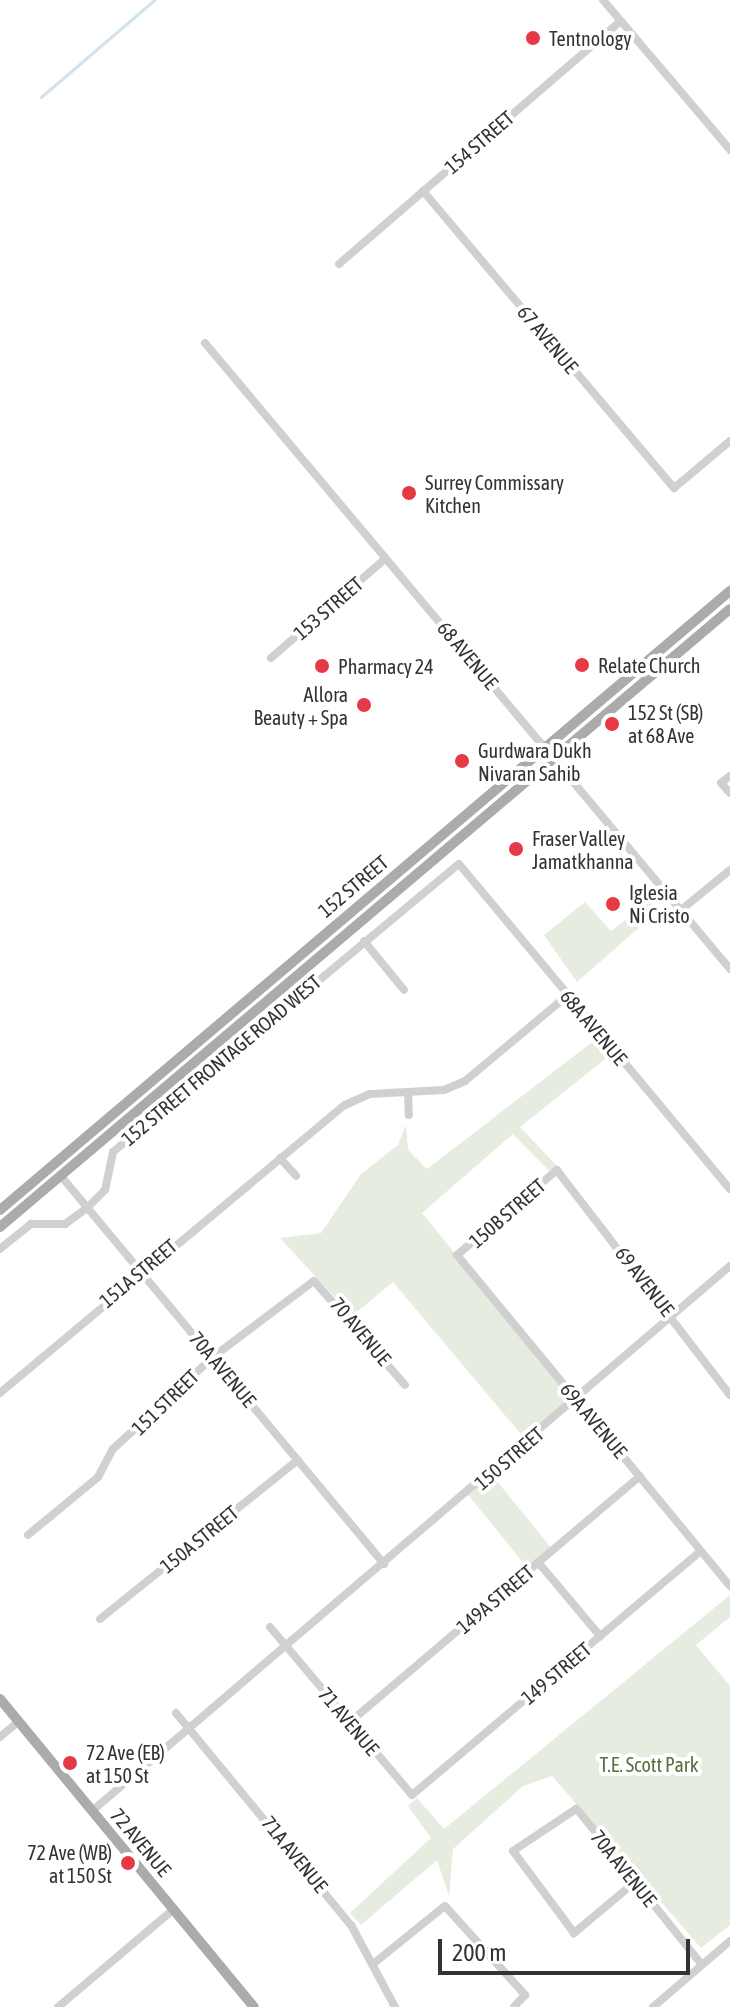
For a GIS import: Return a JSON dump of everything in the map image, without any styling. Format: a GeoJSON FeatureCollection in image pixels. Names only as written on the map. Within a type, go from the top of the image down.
{"type":"FeatureCollection","features":[{"type":"Feature","properties":{"kind":"main road","name":"152 STREET"},"geometry":{"type":"LineString","coordinates":[[0,1210],[730,591]]}},
{"type":"Feature","properties":{"kind":"main road","name":"152 STREET"},"geometry":{"type":"LineString","coordinates":[[0,1227],[730,609]]}},
{"type":"Feature","properties":{"kind":"main road"},"geometry":{"type":"LineString","coordinates":[[61,1176],[102,1123]]}},
{"type":"Feature","properties":{"kind":"main road","name":"72 AVENUE"},"geometry":{"type":"LineString","coordinates":[[0,1699],[254,2007]]}},
{"type":"Feature","properties":{"kind":"street"},"geometry":{"type":"LineString","coordinates":[[603,0],[730,150]]}},
{"type":"Feature","properties":{"kind":"street","name":"154 STREET"},"geometry":{"type":"LineString","coordinates":[[339,264],[621,21]]}},
{"type":"Feature","properties":{"kind":"street","name":"67 AVENUE"},"geometry":{"type":"LineString","coordinates":[[423,191],[674,488],[730,441]]}},
{"type":"Feature","properties":{"kind":"street","name":"68 AVENUE"},"geometry":{"type":"LineString","coordinates":[[205,343],[730,969]]}},
{"type":"Feature","properties":{"kind":"street","name":"153 STREET"},"geometry":{"type":"LineString","coordinates":[[271,658],[386,558]]}},
{"type":"Feature","properties":{"kind":"street"},"geometry":{"type":"LineString","coordinates":[[730,776],[721,783],[730,793]]}},
{"type":"Feature","properties":{"kind":"street","name":"152 STREET FRONTAGE ROAD WEST"},"geometry":{"type":"LineString","coordinates":[[88,1207],[105,1190],[113,1152],[459,864]]}},
{"type":"Feature","properties":{"kind":"street","name":"68A AVENUE"},"geometry":{"type":"LineString","coordinates":[[459,864],[730,1189]]}},
{"type":"Feature","properties":{"kind":"street"},"geometry":{"type":"LineString","coordinates":[[681,910],[730,870]]}},
{"type":"Feature","properties":{"kind":"street"},"geometry":{"type":"LineString","coordinates":[[364,941],[404,990]]}},
{"type":"Feature","properties":{"kind":"street","name":"151A STREET"},"geometry":{"type":"LineString","coordinates":[[0,1393],[140,1270],[345,1105],[370,1094],[408,1092],[465,1081],[568,995]]}},
{"type":"Feature","properties":{"kind":"street"},"geometry":{"type":"LineString","coordinates":[[408,1092],[409,1115]]}},
{"type":"Feature","properties":{"kind":"street"},"geometry":{"type":"LineString","coordinates":[[280,1158],[296,1176]]}},
{"type":"Feature","properties":{"kind":"street","name":"150B STREET"},"geometry":{"type":"LineString","coordinates":[[457,1255],[557,1170]]}},
{"type":"Feature","properties":{"kind":"street","name":"69 AVENUE"},"geometry":{"type":"LineString","coordinates":[[557,1170],[672,1315],[730,1395]]}},
{"type":"Feature","properties":{"kind":"street","name":"70A AVENUE"},"geometry":{"type":"LineString","coordinates":[[61,1176],[384,1564]]}},
{"type":"Feature","properties":{"kind":"street"},"geometry":{"type":"LineString","coordinates":[[0,1249],[31,1224],[65,1224],[88,1207]]}},
{"type":"Feature","properties":{"kind":"street","name":"69A AVENUE"},"geometry":{"type":"LineString","coordinates":[[457,1255],[730,1586]]}},
{"type":"Feature","properties":{"kind":"street","name":"150 STREET"},"geometry":{"type":"LineString","coordinates":[[92,1811],[730,1266]]}},
{"type":"Feature","properties":{"kind":"street","name":"151 STREET"},"geometry":{"type":"LineString","coordinates":[[28,1535],[98,1477],[113,1449],[213,1357],[314,1281]]}},
{"type":"Feature","properties":{"kind":"street","name":"70 AVENUE"},"geometry":{"type":"LineString","coordinates":[[314,1281],[405,1385]]}},
{"type":"Feature","properties":{"kind":"street","name":"150A STREET"},"geometry":{"type":"LineString","coordinates":[[100,1619],[298,1460]]}},
{"type":"Feature","properties":{"kind":"street","name":"149A STREET"},"geometry":{"type":"LineString","coordinates":[[350,1722],[640,1476]]}},
{"type":"Feature","properties":{"kind":"street","name":"149 STREET"},"geometry":{"type":"LineString","coordinates":[[412,1795],[701,1551]]}},
{"type":"Feature","properties":{"kind":"street"},"geometry":{"type":"LineString","coordinates":[[538,1562],[600,1636]]}},
{"type":"Feature","properties":{"kind":"street"},"geometry":{"type":"LineString","coordinates":[[270,1627],[286,1647]]}},
{"type":"Feature","properties":{"kind":"street","name":"71 AVENUE"},"geometry":{"type":"LineString","coordinates":[[286,1647],[412,1795]]}},
{"type":"Feature","properties":{"kind":"street","name":"71A AVENUE"},"geometry":{"type":"LineString","coordinates":[[176,1713],[315,1878],[373,1964],[395,2007]]}},
{"type":"Feature","properties":{"kind":"street"},"geometry":{"type":"LineString","coordinates":[[0,1737],[18,1722]]}},
{"type":"Feature","properties":{"kind":"street","name":"70A AVENUE"},"geometry":{"type":"LineString","coordinates":[[635,1882],[574,1933],[514,1858],[542,1826],[576,1809],[635,1882],[702,1965]]}},
{"type":"Feature","properties":{"kind":"street"},"geometry":{"type":"LineString","coordinates":[[373,1964],[445,1906],[525,1995],[514,2007]]}},
{"type":"Feature","properties":{"kind":"street"},"geometry":{"type":"LineString","coordinates":[[58,2007],[174,1909]]}},
{"type":"Feature","properties":{"kind":"street"},"geometry":{"type":"LineString","coordinates":[[653,2007],[730,1941]]}},
{"type":"Feature","properties":{"kind":"green space"},"geometry":{"type":"Polygon","coordinates":[[[637,884],[658,911],[577,982],[544,935],[585,902],[611,931],[643,906],[631,891],[637,884]]]}},
{"type":"Feature","properties":{"kind":"green space"},"geometry":{"type":"Polygon","coordinates":[[[596,1039],[610,1055],[520,1127],[557,1166],[549,1171],[513,1134],[422,1213],[573,1399],[525,1439],[393,1282],[352,1316],[280,1238],[321,1233],[361,1174],[398,1145],[406,1125],[408,1150],[427,1169],[596,1039]]]}},
{"type":"Feature","properties":{"kind":"green space"},"geometry":{"type":"Polygon","coordinates":[[[492,1475],[552,1549],[528,1568],[468,1495],[492,1475]]]}},
{"type":"Feature","properties":{"kind":"green space","name":"T.E. Scott Park"},"geometry":{"type":"Polygon","coordinates":[[[730,1595],[730,1617],[696,1645],[730,1686],[730,1925],[701,1948],[552,1776],[523,1786],[453,1849],[449,1896],[437,1860],[361,1925],[350,1913],[431,1838],[408,1806],[417,1798],[444,1829],[730,1595]]]}},
{"type":"Feature","properties":{"kind":"waterway"},"geometry":{"type":"LineString","coordinates":[[41,97],[154,0]]}},
{"type":"Feature","properties":{"kind":"place","name":"Tentnology"},"geometry":{"type":"Point","coordinates":[533,38]}},
{"type":"Feature","properties":{"kind":"place","name":"Surrey Commissary Kitchen"},"geometry":{"type":"Point","coordinates":[409,493]}},
{"type":"Feature","properties":{"kind":"place","name":"Relate Church"},"geometry":{"type":"Point","coordinates":[582,665]}},
{"type":"Feature","properties":{"kind":"place","name":"Pharmacy 24"},"geometry":{"type":"Point","coordinates":[322,666]}},
{"type":"Feature","properties":{"kind":"place","name":"Allora Beauty + Spa"},"geometry":{"type":"Point","coordinates":[364,705]}},
{"type":"Feature","properties":{"kind":"place","name":"152 St (SB) at 68 Ave"},"geometry":{"type":"Point","coordinates":[612,724]}},
{"type":"Feature","properties":{"kind":"place","name":"Gurdwara Dukh Nivaran Sahib"},"geometry":{"type":"Point","coordinates":[462,761]}},
{"type":"Feature","properties":{"kind":"place","name":"Fraser Valley Jamatkhanna"},"geometry":{"type":"Point","coordinates":[516,849]}},
{"type":"Feature","properties":{"kind":"place","name":"Iglesia Ni Cristo"},"geometry":{"type":"Point","coordinates":[613,904]}},
{"type":"Feature","properties":{"kind":"place","name":"72 Ave (EB) at 150 St"},"geometry":{"type":"Point","coordinates":[70,1763]}},
{"type":"Feature","properties":{"kind":"place","name":"72 Ave (WB) at 150 St"},"geometry":{"type":"Point","coordinates":[128,1863]}}]}
